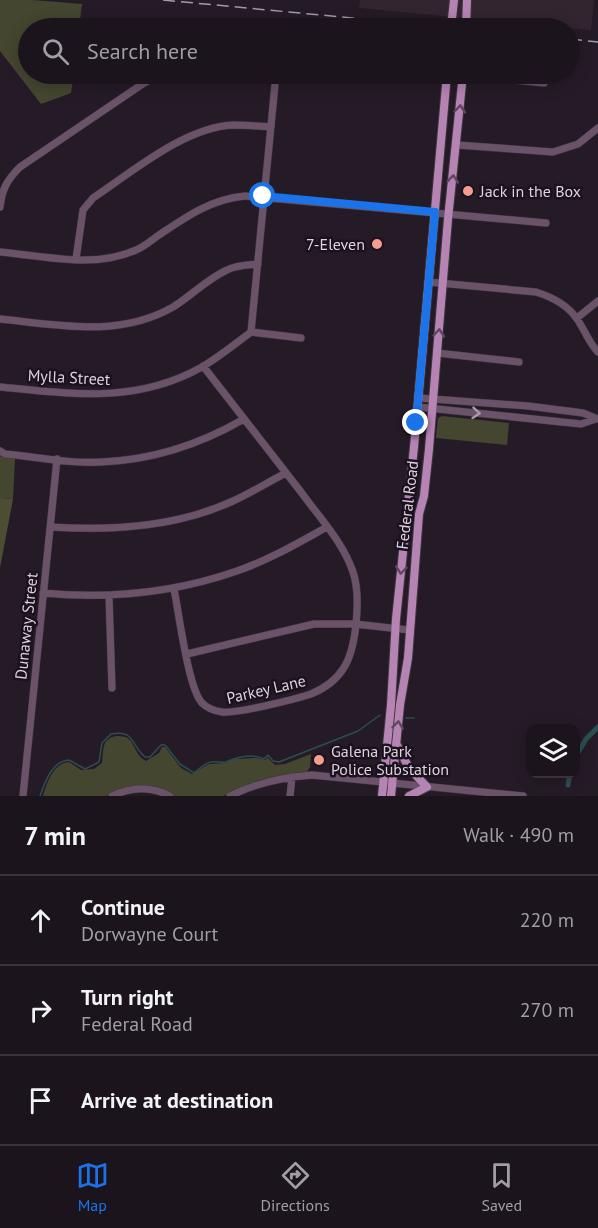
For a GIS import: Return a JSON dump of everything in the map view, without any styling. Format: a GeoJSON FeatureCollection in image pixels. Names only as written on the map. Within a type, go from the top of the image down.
{"type":"FeatureCollection","features":[{"type":"Feature","properties":{"kind":"main road"},"geometry":{"type":"LineString","coordinates":[[451,18],[454,0]]}},
{"type":"Feature","properties":{"kind":"main road"},"geometry":{"type":"LineString","coordinates":[[466,18],[467,0]]}},
{"type":"Feature","properties":{"kind":"main road","name":"Federal Road"},"geometry":{"type":"LineString","coordinates":[[392,796],[388,783],[396,629],[418,407],[445,84]]}},
{"type":"Feature","properties":{"kind":"main road","name":"Federal Road"},"geometry":{"type":"LineString","coordinates":[[382,796],[388,783],[397,744],[408,658],[419,522],[424,496],[462,84]]}},
{"type":"Feature","properties":{"kind":"main road"},"geometry":{"type":"LineString","coordinates":[[440,143],[457,145]]}},
{"type":"Feature","properties":{"kind":"main road"},"geometry":{"type":"LineString","coordinates":[[405,520],[419,522]]}},
{"type":"Feature","properties":{"kind":"main road"},"geometry":{"type":"LineString","coordinates":[[397,744],[409,768],[427,786],[409,796]]}},
{"type":"Feature","properties":{"kind":"street"},"geometry":{"type":"LineString","coordinates":[[0,207],[1,189],[20,167],[143,84]]}},
{"type":"Feature","properties":{"kind":"street"},"geometry":{"type":"LineString","coordinates":[[275,84],[251,333],[301,338]]}},
{"type":"Feature","properties":{"kind":"street"},"geometry":{"type":"LineString","coordinates":[[75,259],[82,210],[93,198],[183,138],[232,125],[271,127]]}},
{"type":"Feature","properties":{"kind":"street"},"geometry":{"type":"LineString","coordinates":[[457,145],[553,152],[578,144],[598,130]]}},
{"type":"Feature","properties":{"kind":"street"},"geometry":{"type":"LineString","coordinates":[[0,252],[107,260],[137,250],[199,209],[230,197],[263,196],[546,223]]}},
{"type":"Feature","properties":{"kind":"street"},"geometry":{"type":"LineString","coordinates":[[0,319],[106,328],[130,324],[172,308],[227,270],[258,264]]}},
{"type":"Feature","properties":{"kind":"street"},"geometry":{"type":"LineString","coordinates":[[428,282],[536,292],[551,296],[577,318],[588,340],[598,352]]}},
{"type":"Feature","properties":{"kind":"street"},"geometry":{"type":"LineString","coordinates":[[577,318],[598,301]]}},
{"type":"Feature","properties":{"kind":"street","name":"Mylla Street"},"geometry":{"type":"LineString","coordinates":[[0,387],[81,395],[126,393],[165,383],[203,366],[251,333]]}},
{"type":"Feature","properties":{"kind":"street"},"geometry":{"type":"LineString","coordinates":[[437,353],[519,362]]}},
{"type":"Feature","properties":{"kind":"street","name":"Parkey Lane"},"geometry":{"type":"LineString","coordinates":[[174,589],[194,689],[197,696],[210,709],[235,712],[311,694],[332,681],[343,670],[352,650],[357,590],[346,556],[327,527],[203,366]]}},
{"type":"Feature","properties":{"kind":"street"},"geometry":{"type":"LineString","coordinates":[[418,398],[528,406],[583,413],[597,419]]}},
{"type":"Feature","properties":{"kind":"street"},"geometry":{"type":"LineString","coordinates":[[527,418],[528,406]]}},
{"type":"Feature","properties":{"kind":"street"},"geometry":{"type":"LineString","coordinates":[[418,407],[581,424],[597,419]]}},
{"type":"Feature","properties":{"kind":"street"},"geometry":{"type":"LineString","coordinates":[[0,451],[5,454],[99,463],[133,459],[169,453],[215,436],[244,419]]}},
{"type":"Feature","properties":{"kind":"street","name":"Dunaway Street"},"geometry":{"type":"LineString","coordinates":[[23,796],[57,459]]}},
{"type":"Feature","properties":{"kind":"street"},"geometry":{"type":"LineString","coordinates":[[51,526],[94,530],[169,521],[232,502],[286,473]]}},
{"type":"Feature","properties":{"kind":"street"},"geometry":{"type":"LineString","coordinates":[[43,593],[109,596],[174,589],[237,571],[278,554],[327,527]]}},
{"type":"Feature","properties":{"kind":"street"},"geometry":{"type":"LineString","coordinates":[[109,596],[112,688]]}},
{"type":"Feature","properties":{"kind":"street"},"geometry":{"type":"LineString","coordinates":[[187,654],[314,624],[355,624],[409,630]]}},
{"type":"Feature","properties":{"kind":"street"},"geometry":{"type":"LineString","coordinates":[[230,796],[253,786],[312,775],[523,796]]}},
{"type":"Feature","properties":{"kind":"street"},"geometry":{"type":"LineString","coordinates":[[290,796],[292,777]]}},
{"type":"Feature","properties":{"kind":"street"},"geometry":{"type":"LineString","coordinates":[[112,796],[136,789],[155,790],[170,796]]}},
{"type":"Feature","properties":{"kind":"shaded area"},"geometry":{"type":"Polygon","coordinates":[[[360,0],[594,0],[591,30],[580,29],[580,18],[464,18],[359,8],[360,0]]]}},
{"type":"Feature","properties":{"kind":"green space"},"geometry":{"type":"Polygon","coordinates":[[[0,0],[82,4],[80,18],[18,18],[18,74],[0,51],[0,0]]]}},
{"type":"Feature","properties":{"kind":"green space"},"geometry":{"type":"Polygon","coordinates":[[[26,84],[72,84],[71,93],[41,104],[26,84]]]}},
{"type":"Feature","properties":{"kind":"green space"},"geometry":{"type":"Polygon","coordinates":[[[442,416],[509,423],[507,445],[436,438],[438,418],[442,416]]]}},
{"type":"Feature","properties":{"kind":"green space"},"geometry":{"type":"Polygon","coordinates":[[[0,456],[15,459],[13,499],[0,498],[0,456]]]}},
{"type":"Feature","properties":{"kind":"green space"},"geometry":{"type":"Polygon","coordinates":[[[0,498],[13,499],[0,568],[0,498]]]}},
{"type":"Feature","properties":{"kind":"green space"},"geometry":{"type":"Polygon","coordinates":[[[116,736],[128,738],[146,761],[165,747],[181,768],[192,774],[209,764],[226,763],[234,759],[266,760],[267,757],[275,765],[285,764],[311,754],[310,767],[307,772],[264,780],[223,796],[175,796],[144,786],[128,787],[106,796],[43,796],[46,785],[59,766],[69,762],[81,770],[94,769],[102,763],[106,742],[116,736]]]}},
{"type":"Feature","properties":{"kind":"waterway"},"geometry":{"type":"LineString","coordinates":[[40,796],[50,773],[63,761],[69,760],[85,769],[99,762],[102,743],[111,734],[119,733],[129,736],[145,757],[150,757],[161,745],[165,745],[180,764],[194,773],[209,763],[226,762],[245,756],[264,759],[268,755],[273,761],[279,762],[358,731],[380,715]]}},
{"type":"Feature","properties":{"kind":"waterway"},"geometry":{"type":"LineString","coordinates":[[406,718],[414,718]]}},
{"type":"Feature","properties":{"kind":"waterway"},"geometry":{"type":"LineString","coordinates":[[580,749],[598,727]]}},
{"type":"Feature","properties":{"kind":"waterway"},"geometry":{"type":"LineString","coordinates":[[568,785],[569,778]]}},
{"type":"Feature","properties":{"kind":"railway"},"geometry":{"type":"LineString","coordinates":[[163,0],[352,18]]}},
{"type":"Feature","properties":{"kind":"railway"},"geometry":{"type":"LineString","coordinates":[[580,40],[598,42]]}},
{"type":"Feature","properties":{"kind":"place","name":"Jack in the Box"},"geometry":{"type":"Point","coordinates":[468,191]}},
{"type":"Feature","properties":{"kind":"place","name":"7-Eleven"},"geometry":{"type":"Point","coordinates":[377,244]}},
{"type":"Feature","properties":{"kind":"place","name":"Galena Park Police Substation"},"geometry":{"type":"Point","coordinates":[319,760]}},
{"type":"Feature","properties":{"kind":"route"},"geometry":{"type":"LineString","coordinates":[[263,196],[435,212],[416,423]]}}]}
